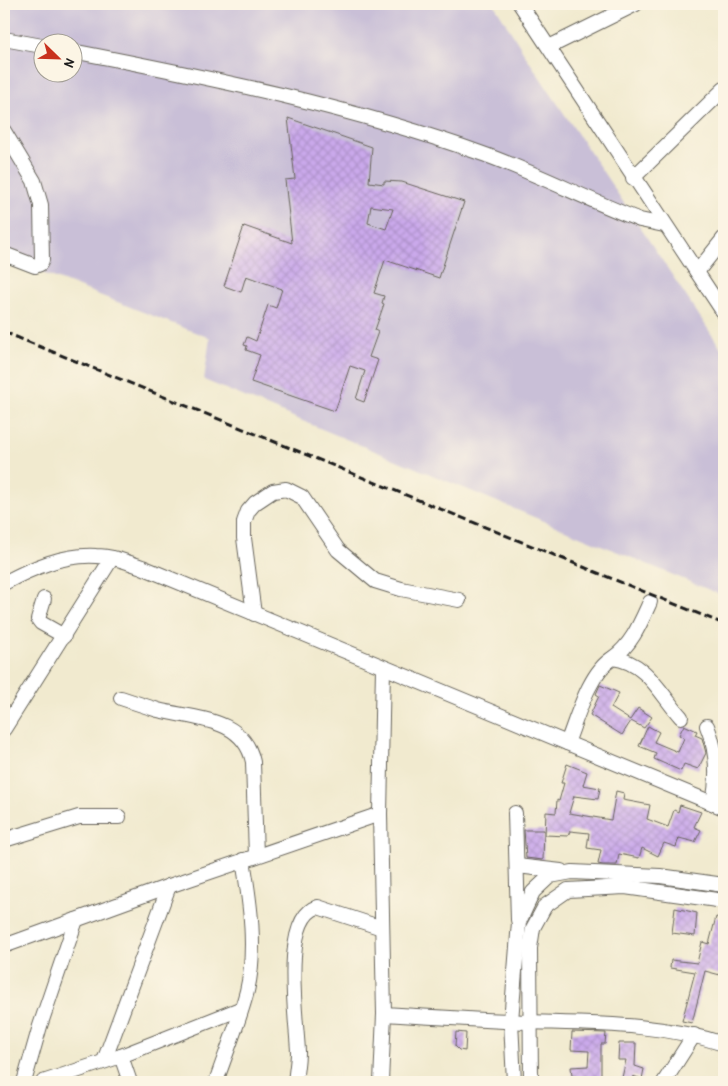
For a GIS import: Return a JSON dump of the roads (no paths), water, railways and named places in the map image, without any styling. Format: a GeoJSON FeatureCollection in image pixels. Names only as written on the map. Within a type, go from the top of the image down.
{"type":"FeatureCollection","features":[{"type":"Feature","properties":{"kind":"street"},"geometry":{"type":"LineString","coordinates":[[520,4],[724,314]]}},
{"type":"Feature","properties":{"kind":"street"},"geometry":{"type":"LineString","coordinates":[[549,46],[636,4]]}},
{"type":"Feature","properties":{"kind":"street"},"geometry":{"type":"LineString","coordinates":[[4,39],[32,44]]}},
{"type":"Feature","properties":{"kind":"street"},"geometry":{"type":"LineString","coordinates":[[82,54],[316,103],[420,133],[487,156],[640,220],[664,225]]}},
{"type":"Feature","properties":{"kind":"street"},"geometry":{"type":"LineString","coordinates":[[633,178],[724,89]]}},
{"type":"Feature","properties":{"kind":"street"},"geometry":{"type":"LineString","coordinates":[[4,131],[34,181],[41,205],[42,260],[40,264],[35,266],[4,254]]}},
{"type":"Feature","properties":{"kind":"street"},"geometry":{"type":"LineString","coordinates":[[697,272],[724,238]]}},
{"type":"Feature","properties":{"kind":"street"},"geometry":{"type":"LineString","coordinates":[[254,614],[244,538],[244,522],[248,511],[255,503],[273,491],[286,489],[302,497],[338,550],[375,581],[401,590],[459,600]]}},
{"type":"Feature","properties":{"kind":"street"},"geometry":{"type":"LineString","coordinates":[[4,583],[27,571],[57,561],[96,556],[142,566],[383,668],[719,806],[713,742],[707,726]]}},
{"type":"Feature","properties":{"kind":"street"},"geometry":{"type":"LineString","coordinates":[[4,729],[112,558]]}},
{"type":"Feature","properties":{"kind":"street"},"geometry":{"type":"LineString","coordinates":[[44,599],[38,618],[41,623],[64,636]]}},
{"type":"Feature","properties":{"kind":"street"},"geometry":{"type":"LineString","coordinates":[[567,743],[593,681],[604,664],[625,650],[634,636],[650,602]]}},
{"type":"Feature","properties":{"kind":"street"},"geometry":{"type":"LineString","coordinates":[[613,658],[629,664],[652,678],[681,717]]}},
{"type":"Feature","properties":{"kind":"street"},"geometry":{"type":"LineString","coordinates":[[382,1082],[384,1014],[380,814],[383,668]]}},
{"type":"Feature","properties":{"kind":"street"},"geometry":{"type":"LineString","coordinates":[[121,698],[159,710],[207,718],[229,728],[243,738],[251,750],[253,762],[249,894],[251,956],[247,990],[216,1082]]}},
{"type":"Feature","properties":{"kind":"street"},"geometry":{"type":"LineString","coordinates":[[514,1082],[511,1021],[518,922],[515,813]]}},
{"type":"Feature","properties":{"kind":"street"},"geometry":{"type":"LineString","coordinates":[[4,946],[169,886],[380,814]]}},
{"type":"Feature","properties":{"kind":"street"},"geometry":{"type":"LineString","coordinates":[[4,840],[79,817],[119,816]]}},
{"type":"Feature","properties":{"kind":"street"},"geometry":{"type":"LineString","coordinates":[[517,866],[625,880],[724,901]]}},
{"type":"Feature","properties":{"kind":"street"},"geometry":{"type":"LineString","coordinates":[[518,922],[533,892],[550,876],[572,872]]}},
{"type":"Feature","properties":{"kind":"street"},"geometry":{"type":"LineString","coordinates":[[531,1082],[530,948],[533,928],[545,906],[568,890],[625,880],[660,876],[724,885]]}},
{"type":"Feature","properties":{"kind":"street"},"geometry":{"type":"LineString","coordinates":[[104,1061],[169,886]]}},
{"type":"Feature","properties":{"kind":"street"},"geometry":{"type":"LineString","coordinates":[[295,1082],[298,1053],[292,980],[295,944],[305,914],[310,909],[318,907],[382,928]]}},
{"type":"Feature","properties":{"kind":"street"},"geometry":{"type":"LineString","coordinates":[[24,1082],[40,1026],[76,920]]}},
{"type":"Feature","properties":{"kind":"street"},"geometry":{"type":"LineString","coordinates":[[43,1082],[65,1079],[104,1061],[240,1009]]}},
{"type":"Feature","properties":{"kind":"street"},"geometry":{"type":"LineString","coordinates":[[384,1014],[530,1022],[625,1024],[694,1034],[724,1044]]}},
{"type":"Feature","properties":{"kind":"street"},"geometry":{"type":"LineString","coordinates":[[664,1082],[694,1034]]}},
{"type":"Feature","properties":{"kind":"street"},"geometry":{"type":"LineString","coordinates":[[121,1056],[130,1082]]}},
{"type":"Feature","properties":{"kind":"railway"},"geometry":{"type":"LineString","coordinates":[[4,332],[724,624]]}}]}
